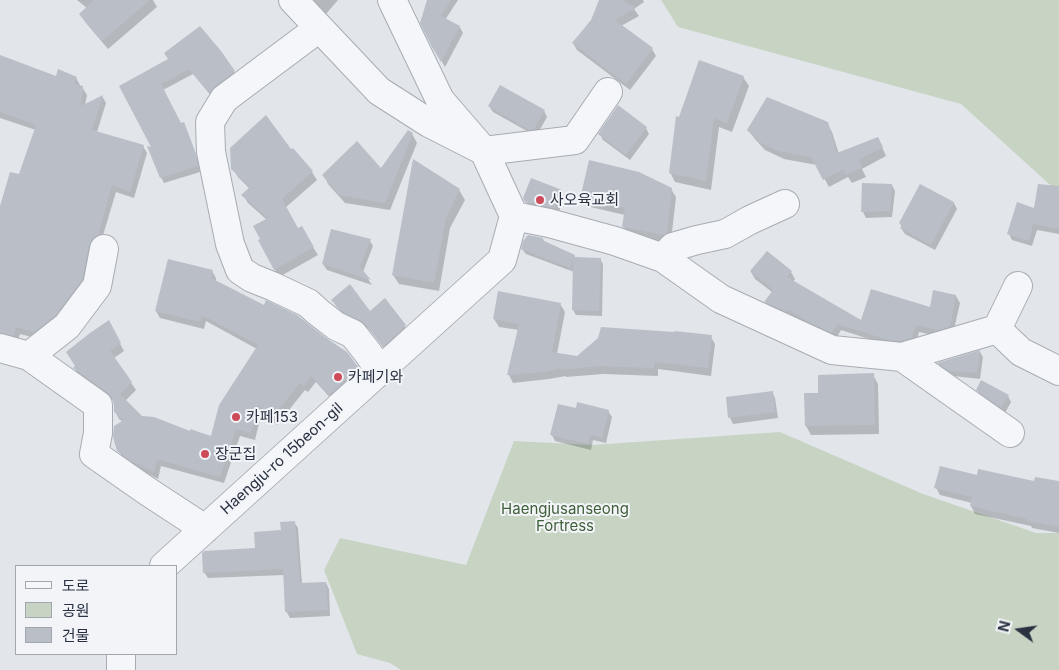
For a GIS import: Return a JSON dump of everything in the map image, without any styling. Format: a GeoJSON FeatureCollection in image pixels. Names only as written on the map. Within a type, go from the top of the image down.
{"type":"FeatureCollection","features":[{"type":"Feature","properties":{"kind":"street"},"geometry":{"type":"LineString","coordinates":[[293,0],[379,91],[429,123],[484,151],[575,140],[608,92]]}},
{"type":"Feature","properties":{"kind":"street"},"geometry":{"type":"LineString","coordinates":[[392,0],[440,100],[484,151],[514,216],[549,222],[615,241],[663,258],[721,299],[832,350],[902,357],[997,329],[1018,286]]}},
{"type":"Feature","properties":{"kind":"street"},"geometry":{"type":"LineString","coordinates":[[320,28],[224,98],[210,122],[211,152],[230,244],[240,270],[252,278],[308,303],[336,326],[353,334],[380,371]]}},
{"type":"Feature","properties":{"kind":"street"},"geometry":{"type":"LineString","coordinates":[[663,258],[673,247],[725,234],[785,204]]}},
{"type":"Feature","properties":{"kind":"street","name":"Haengju-ro 15beon-gil"},"geometry":{"type":"LineString","coordinates":[[165,565],[502,260],[514,216]]}},
{"type":"Feature","properties":{"kind":"street"},"geometry":{"type":"LineString","coordinates":[[29,356],[67,326],[97,286],[104,249]]}},
{"type":"Feature","properties":{"kind":"street"},"geometry":{"type":"LineString","coordinates":[[997,329],[1021,352],[1059,371]]}},
{"type":"Feature","properties":{"kind":"street"},"geometry":{"type":"LineString","coordinates":[[0,348],[29,356],[98,405],[98,432],[94,454],[147,492],[205,529]]}},
{"type":"Feature","properties":{"kind":"street"},"geometry":{"type":"LineString","coordinates":[[902,357],[1010,434]]}},
{"type":"Feature","properties":{"kind":"street"},"geometry":{"type":"LineString","coordinates":[[121,655],[121,670]]}},
{"type":"Feature","properties":{"kind":"green space"},"geometry":{"type":"Polygon","coordinates":[[[661,0],[1059,0],[1059,193],[961,104],[678,27],[661,0]]]}},
{"type":"Feature","properties":{"kind":"green space","name":"Haengjusanseong Fortress"},"geometry":{"type":"Polygon","coordinates":[[[780,432],[923,494],[1036,533],[1059,533],[1059,670],[401,670],[390,663],[357,654],[324,570],[340,538],[466,565],[514,441],[592,445],[780,432]]]}},
{"type":"Feature","properties":{"kind":"building"},"geometry":{"type":"Polygon","coordinates":[[[94,0],[150,0],[102,41],[79,14],[94,0]]]}},
{"type":"Feature","properties":{"kind":"building"},"geometry":{"type":"Polygon","coordinates":[[[427,0],[451,0],[441,16],[460,26],[441,62],[420,23],[427,0]]]}},
{"type":"Feature","properties":{"kind":"building"},"geometry":{"type":"Polygon","coordinates":[[[599,0],[622,0],[636,8],[615,20],[653,48],[626,84],[572,43],[591,20],[599,0]]]}},
{"type":"Feature","properties":{"kind":"building"},"geometry":{"type":"Polygon","coordinates":[[[200,26],[235,71],[209,93],[189,69],[161,84],[181,123],[184,122],[196,154],[198,166],[160,178],[147,146],[151,147],[119,86],[168,59],[164,53],[200,26]]]}},
{"type":"Feature","properties":{"kind":"building"},"geometry":{"type":"Polygon","coordinates":[[[0,55],[56,76],[58,69],[77,77],[74,84],[83,86],[81,106],[103,95],[92,130],[144,145],[130,192],[112,185],[98,235],[92,239],[89,246],[82,280],[56,315],[34,332],[16,327],[13,336],[0,333],[0,206],[10,172],[19,174],[36,125],[0,112],[0,55]]]}},
{"type":"Feature","properties":{"kind":"building"},"geometry":{"type":"Polygon","coordinates":[[[699,60],[744,76],[727,123],[714,118],[706,181],[669,173],[676,116],[679,117],[699,60]]]}},
{"type":"Feature","properties":{"kind":"building"},"geometry":{"type":"Polygon","coordinates":[[[500,85],[545,110],[534,129],[529,130],[488,106],[500,85]]]}},
{"type":"Feature","properties":{"kind":"building"},"geometry":{"type":"Polygon","coordinates":[[[767,97],[828,122],[837,153],[878,137],[883,147],[859,160],[862,168],[846,175],[843,169],[823,180],[811,157],[778,151],[759,142],[747,130],[767,97]]]}},
{"type":"Feature","properties":{"kind":"building"},"geometry":{"type":"Polygon","coordinates":[[[618,105],[647,127],[626,155],[598,134],[618,105]]]}},
{"type":"Feature","properties":{"kind":"building"},"geometry":{"type":"Polygon","coordinates":[[[266,115],[291,149],[293,148],[313,171],[282,199],[298,228],[302,226],[314,247],[274,270],[258,240],[260,239],[253,226],[268,218],[241,195],[250,187],[231,169],[230,148],[266,115]]]}},
{"type":"Feature","properties":{"kind":"building"},"geometry":{"type":"Polygon","coordinates":[[[408,130],[413,133],[385,203],[339,195],[322,175],[357,141],[381,168],[408,130]]]}},
{"type":"Feature","properties":{"kind":"building"},"geometry":{"type":"Polygon","coordinates":[[[413,159],[460,189],[446,218],[434,283],[392,275],[413,159]]]}},
{"type":"Feature","properties":{"kind":"building"},"geometry":{"type":"Polygon","coordinates":[[[589,160],[639,172],[672,188],[667,233],[664,235],[622,227],[625,208],[580,199],[589,160]]]}},
{"type":"Feature","properties":{"kind":"building","name":"사오육교회"},"geometry":{"type":"Polygon","coordinates":[[[531,178],[562,190],[555,208],[525,202],[523,198],[531,178]]]}},
{"type":"Feature","properties":{"kind":"building"},"geometry":{"type":"Polygon","coordinates":[[[862,183],[892,184],[890,211],[861,212],[862,183]]]}},
{"type":"Feature","properties":{"kind":"building"},"geometry":{"type":"Polygon","coordinates":[[[920,184],[954,202],[931,245],[900,228],[902,225],[899,223],[920,184]]]}},
{"type":"Feature","properties":{"kind":"building"},"geometry":{"type":"Polygon","coordinates":[[[1038,184],[1059,186],[1059,229],[1033,224],[1029,241],[1007,234],[1017,202],[1034,208],[1038,184]]]}},
{"type":"Feature","properties":{"kind":"building"},"geometry":{"type":"Polygon","coordinates":[[[331,229],[371,239],[360,267],[371,280],[322,264],[331,229]]]}},
{"type":"Feature","properties":{"kind":"building"},"geometry":{"type":"Polygon","coordinates":[[[528,235],[543,238],[542,240],[575,255],[575,257],[601,258],[599,311],[572,310],[573,261],[570,268],[521,249],[523,241],[528,235]]]}},
{"type":"Feature","properties":{"kind":"building"},"geometry":{"type":"Polygon","coordinates":[[[767,251],[792,271],[787,277],[861,320],[871,289],[930,307],[933,290],[956,295],[950,327],[938,330],[916,325],[912,338],[901,341],[889,340],[837,324],[832,333],[789,310],[788,312],[764,302],[773,290],[750,271],[767,251]]]}},
{"type":"Feature","properties":{"kind":"building"},"geometry":{"type":"Polygon","coordinates":[[[168,259],[213,270],[211,278],[264,305],[266,300],[297,315],[347,352],[359,368],[329,395],[311,376],[304,386],[300,383],[272,418],[258,405],[251,433],[236,429],[220,477],[157,459],[154,472],[131,461],[117,451],[113,437],[114,426],[124,420],[114,412],[112,397],[73,368],[75,366],[66,352],[109,320],[121,343],[110,351],[132,382],[120,394],[142,416],[154,417],[190,431],[190,429],[211,436],[219,405],[258,345],[202,315],[200,322],[155,311],[168,259]]]}},
{"type":"Feature","properties":{"kind":"building"},"geometry":{"type":"Polygon","coordinates":[[[350,284],[370,311],[385,298],[406,325],[383,347],[365,324],[344,313],[331,300],[350,284]]]}},
{"type":"Feature","properties":{"kind":"building"},"geometry":{"type":"Polygon","coordinates":[[[498,291],[561,303],[552,352],[577,356],[598,338],[601,327],[674,331],[712,335],[708,368],[655,362],[654,368],[598,366],[507,375],[519,324],[493,319],[498,291]]]}},
{"type":"Feature","properties":{"kind":"building"},"geometry":{"type":"Polygon","coordinates":[[[980,350],[977,373],[949,371],[937,363],[980,350]]]}},
{"type":"Feature","properties":{"kind":"building"},"geometry":{"type":"Polygon","coordinates":[[[874,373],[875,425],[805,426],[804,393],[818,393],[818,375],[874,373]]]}},
{"type":"Feature","properties":{"kind":"building"},"geometry":{"type":"Polygon","coordinates":[[[981,380],[1009,395],[1001,408],[976,390],[981,380]]]}},
{"type":"Feature","properties":{"kind":"building"},"geometry":{"type":"Polygon","coordinates":[[[773,391],[775,412],[728,418],[726,397],[773,391]]]}},
{"type":"Feature","properties":{"kind":"building"},"geometry":{"type":"Polygon","coordinates":[[[577,402],[609,410],[602,438],[590,435],[588,444],[550,435],[558,404],[576,408],[577,402]]]}},
{"type":"Feature","properties":{"kind":"building"},"geometry":{"type":"Polygon","coordinates":[[[940,466],[977,475],[978,469],[1034,481],[1035,477],[1059,481],[1059,527],[1027,521],[1027,519],[970,506],[972,497],[934,488],[940,466]]]}},
{"type":"Feature","properties":{"kind":"building"},"geometry":{"type":"Polygon","coordinates":[[[295,521],[300,583],[326,582],[328,610],[285,612],[283,569],[203,573],[202,553],[204,551],[255,548],[254,532],[281,530],[280,522],[295,521]]]}},
{"type":"Feature","properties":{"kind":"place","name":"사오육교회"},"geometry":{"type":"Point","coordinates":[540,200]}},
{"type":"Feature","properties":{"kind":"place","name":"카페기와"},"geometry":{"type":"Point","coordinates":[338,377]}},
{"type":"Feature","properties":{"kind":"place","name":"카페153"},"geometry":{"type":"Point","coordinates":[236,417]}},
{"type":"Feature","properties":{"kind":"place","name":"장군집"},"geometry":{"type":"Point","coordinates":[205,454]}}]}
